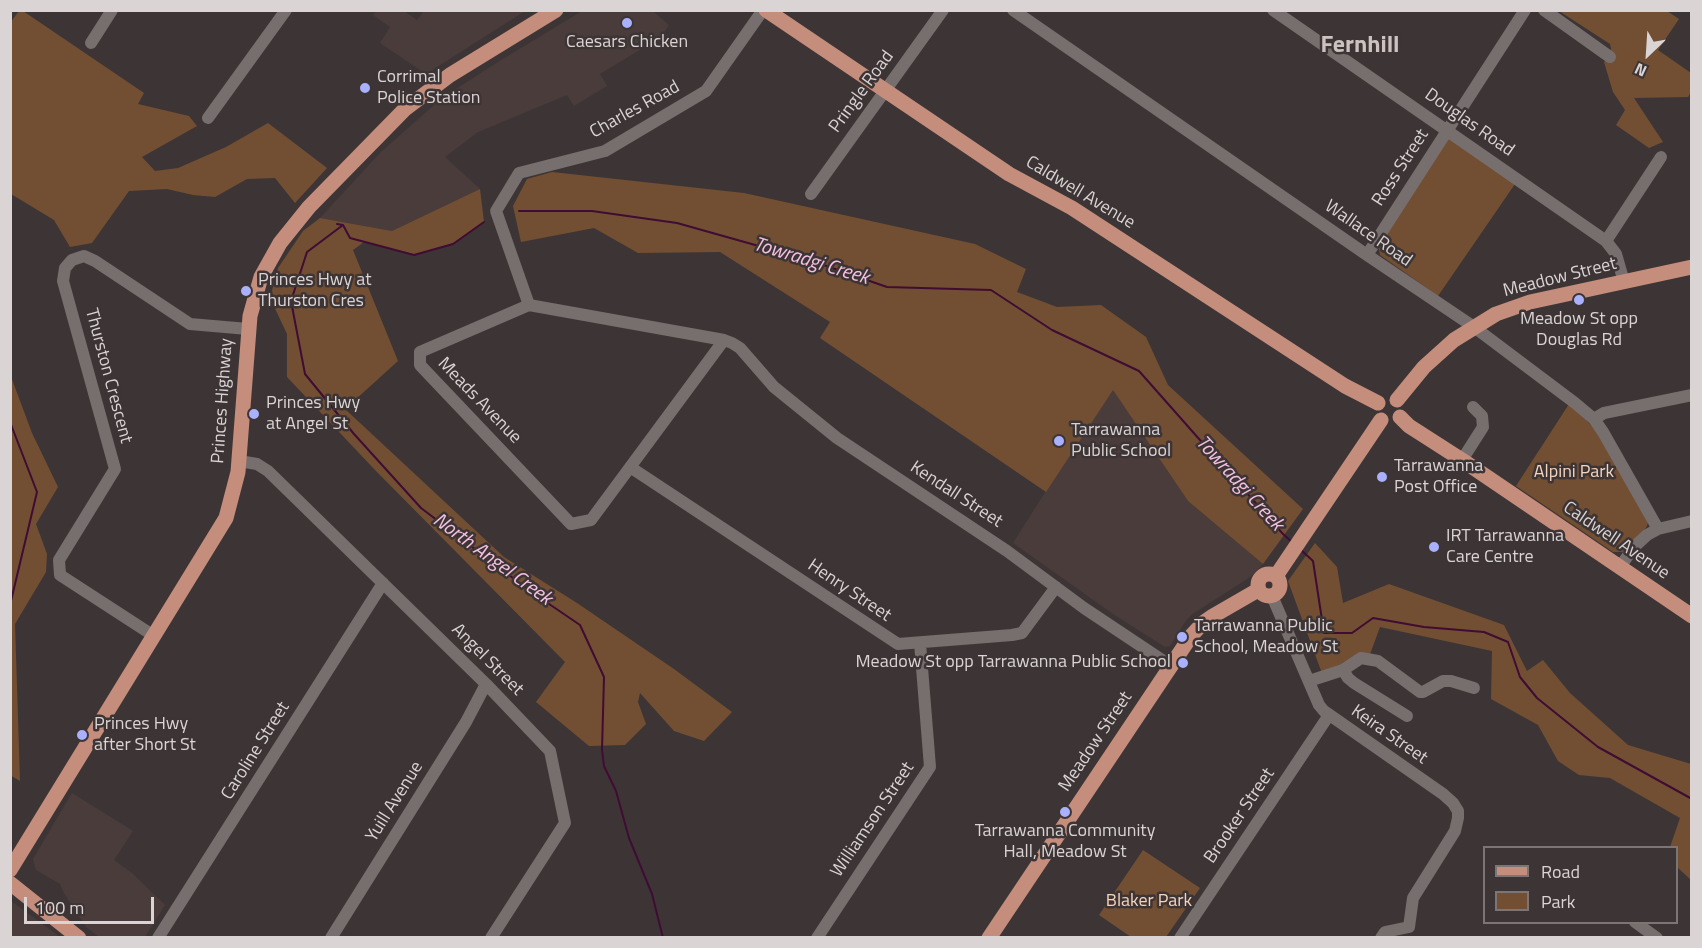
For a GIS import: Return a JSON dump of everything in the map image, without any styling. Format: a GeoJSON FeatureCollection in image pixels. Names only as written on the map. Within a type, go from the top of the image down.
{"type":"FeatureCollection","features":[{"type":"Feature","properties":{"kind":"main road","name":"Princes Highway"},"geometry":{"type":"LineString","coordinates":[[10,870],[226,518],[239,461],[248,329],[254,297],[261,277],[280,243],[309,207],[397,116],[450,75],[556,10]]}},
{"type":"Feature","properties":{"kind":"main road","name":"Caldwell Avenue"},"geometry":{"type":"LineString","coordinates":[[764,10],[1010,174],[1072,208],[1345,386],[1378,403]]}},
{"type":"Feature","properties":{"kind":"main road","name":"Meadow Street"},"geometry":{"type":"LineString","coordinates":[[1397,400],[1424,367],[1454,340],[1496,314],[1530,302],[1692,267]]}},
{"type":"Feature","properties":{"kind":"main road"},"geometry":{"type":"LineString","coordinates":[[1390,397],[1397,400],[1402,411],[1400,417],[1395,422],[1389,423],[1381,420],[1376,412],[1378,403],[1390,397]]}},
{"type":"Feature","properties":{"kind":"main road","name":"Caldwell Avenue"},"geometry":{"type":"LineString","coordinates":[[1400,417],[1409,426],[1692,616]]}},
{"type":"Feature","properties":{"kind":"main road","name":"Meadow Street"},"geometry":{"type":"LineString","coordinates":[[989,938],[1191,636],[1203,623],[1265,593],[1257,582],[1269,573],[1276,576],[1381,420]]}},
{"type":"Feature","properties":{"kind":"main road"},"geometry":{"type":"LineString","coordinates":[[10,883],[80,938]]}},
{"type":"Feature","properties":{"kind":"street"},"geometry":{"type":"LineString","coordinates":[[91,43],[112,10]]}},
{"type":"Feature","properties":{"kind":"street","name":"Charles Road"},"geometry":{"type":"LineString","coordinates":[[529,305],[496,211],[519,173],[605,151],[706,91],[764,10]]}},
{"type":"Feature","properties":{"kind":"street","name":"Pringle Road"},"geometry":{"type":"LineString","coordinates":[[811,194],[943,10]]}},
{"type":"Feature","properties":{"kind":"street","name":"Wallace Road"},"geometry":{"type":"LineString","coordinates":[[1013,10],[1474,327],[1575,403],[1593,419],[1603,432],[1658,529]]}},
{"type":"Feature","properties":{"kind":"street","name":"Douglas Road"},"geometry":{"type":"LineString","coordinates":[[1273,10],[1606,241],[1616,254],[1624,282]]}},
{"type":"Feature","properties":{"kind":"street","name":"Ross Street"},"geometry":{"type":"LineString","coordinates":[[1367,255],[1526,10]]}},
{"type":"Feature","properties":{"kind":"street"},"geometry":{"type":"LineString","coordinates":[[1544,10],[1610,57]]}},
{"type":"Feature","properties":{"kind":"street"},"geometry":{"type":"LineString","coordinates":[[208,118],[280,12]]}},
{"type":"Feature","properties":{"kind":"street"},"geometry":{"type":"LineString","coordinates":[[1606,241],[1661,157]]}},
{"type":"Feature","properties":{"kind":"street","name":"Thurston Crescent"},"geometry":{"type":"LineString","coordinates":[[154,636],[60,574],[59,560],[115,469],[63,281],[65,268],[72,260],[84,256],[190,324],[248,329]]}},
{"type":"Feature","properties":{"kind":"street"},"geometry":{"type":"LineString","coordinates":[[529,305],[728,341]]}},
{"type":"Feature","properties":{"kind":"street","name":"Meads Avenue"},"geometry":{"type":"LineString","coordinates":[[529,305],[420,352],[420,364],[571,524],[591,520],[630,466],[728,341]]}},
{"type":"Feature","properties":{"kind":"street","name":"Kendall Street"},"geometry":{"type":"LineString","coordinates":[[728,341],[740,348],[774,387],[837,438],[1007,551],[1171,666]]}},
{"type":"Feature","properties":{"kind":"street"},"geometry":{"type":"LineString","coordinates":[[1593,419],[1604,413],[1692,395]]}},
{"type":"Feature","properties":{"kind":"street"},"geometry":{"type":"LineString","coordinates":[[1462,460],[1483,427],[1482,416],[1473,407]]}},
{"type":"Feature","properties":{"kind":"street","name":"Angel Street"},"geometry":{"type":"LineString","coordinates":[[239,461],[263,466],[486,684],[550,751],[565,824],[491,938]]}},
{"type":"Feature","properties":{"kind":"street","name":"Henry Street"},"geometry":{"type":"LineString","coordinates":[[630,466],[898,644],[1022,633],[1056,587]]}},
{"type":"Feature","properties":{"kind":"street"},"geometry":{"type":"LineString","coordinates":[[1620,567],[1640,540],[1658,529],[1692,521]]}},
{"type":"Feature","properties":{"kind":"street","name":"Caroline Street"},"geometry":{"type":"LineString","coordinates":[[158,938],[383,584]]}},
{"type":"Feature","properties":{"kind":"street","name":"Keira Street"},"geometry":{"type":"LineString","coordinates":[[1265,593],[1319,705],[1329,715],[1443,794],[1458,811],[1455,831],[1413,898],[1411,932]]}},
{"type":"Feature","properties":{"kind":"street","name":"Williamson Street"},"geometry":{"type":"LineString","coordinates":[[817,938],[930,767],[920,643]]}},
{"type":"Feature","properties":{"kind":"street"},"geometry":{"type":"LineString","coordinates":[[1309,681],[1343,670],[1361,658],[1366,658],[1378,661],[1420,692],[1443,681],[1474,688]]}},
{"type":"Feature","properties":{"kind":"street","name":"Keira Street"},"geometry":{"type":"LineString","coordinates":[[1343,670],[1354,683],[1407,716]]}},
{"type":"Feature","properties":{"kind":"street","name":"Yuill Avenue"},"geometry":{"type":"LineString","coordinates":[[331,938],[466,722],[486,684]]}},
{"type":"Feature","properties":{"kind":"street","name":"Brooker Street"},"geometry":{"type":"LineString","coordinates":[[1180,938],[1329,715]]}},
{"type":"Feature","properties":{"kind":"street"},"geometry":{"type":"LineString","coordinates":[[1638,924],[1655,937]]}},
{"type":"Feature","properties":{"kind":"street"},"geometry":{"type":"LineString","coordinates":[[1381,938],[1384,932],[1411,932]]}},
{"type":"Feature","properties":{"kind":"shaded area"},"geometry":{"type":"Polygon","coordinates":[[[376,11],[404,11],[417,20],[424,11],[525,11],[426,74],[380,43],[390,27],[373,15],[376,11]]]}},
{"type":"Feature","properties":{"kind":"shaded area"},"geometry":{"type":"Polygon","coordinates":[[[582,11],[655,11],[669,25],[661,37],[600,74],[607,86],[574,106],[567,95],[478,132],[445,157],[480,189],[392,231],[320,218],[381,152],[442,98],[582,11]]]}},
{"type":"Feature","properties":{"kind":"shaded area","name":"Tarrawanna Public School"},"geometry":{"type":"Polygon","coordinates":[[[820,338],[1113,390],[1188,501],[1263,564],[1250,577],[1191,615],[1170,646],[1165,647],[1113,614],[1013,543],[1046,491],[820,338]]]}},
{"type":"Feature","properties":{"kind":"shaded area"},"geometry":{"type":"Polygon","coordinates":[[[72,793],[133,831],[114,860],[132,873],[165,905],[145,937],[99,937],[86,927],[60,884],[36,870],[33,859],[72,793]]]}},
{"type":"Feature","properties":{"kind":"shaded area"},"geometry":{"type":"Polygon","coordinates":[[[11,901],[60,937],[11,937],[11,901]]]}},
{"type":"Feature","properties":{"kind":"green space"},"geometry":{"type":"Polygon","coordinates":[[[19,11],[23,11],[144,93],[138,104],[189,116],[197,126],[142,157],[155,171],[178,168],[226,147],[268,123],[327,168],[295,203],[275,178],[247,179],[215,197],[167,189],[129,191],[92,243],[70,247],[54,220],[11,194],[10,23],[19,11]]]}},
{"type":"Feature","properties":{"kind":"green space"},"geometry":{"type":"Polygon","coordinates":[[[1559,11],[1667,11],[1679,19],[1658,50],[1691,73],[1691,92],[1688,97],[1634,98],[1663,142],[1649,148],[1616,125],[1625,110],[1613,92],[1604,62],[1610,57],[1610,44],[1559,11]]]}},
{"type":"Feature","properties":{"kind":"green space"},"geometry":{"type":"Polygon","coordinates":[[[1449,138],[1515,184],[1438,296],[1380,255],[1378,243],[1449,138]]]}},
{"type":"Feature","properties":{"kind":"green space"},"geometry":{"type":"Polygon","coordinates":[[[552,172],[744,193],[975,244],[1026,269],[1017,292],[1057,307],[1101,305],[1146,337],[1168,385],[1303,509],[1263,564],[1188,501],[1113,390],[1046,492],[820,338],[830,322],[720,252],[638,253],[594,228],[521,242],[513,206],[527,179],[552,172]]]}},
{"type":"Feature","properties":{"kind":"green space"},"geometry":{"type":"Polygon","coordinates":[[[480,189],[484,222],[453,244],[414,255],[364,242],[353,250],[398,361],[345,409],[504,557],[577,603],[674,669],[732,712],[704,741],[674,731],[640,693],[638,702],[646,724],[625,745],[589,746],[536,702],[565,662],[376,471],[287,377],[287,334],[270,298],[278,268],[303,231],[320,218],[392,231],[480,189]]]}},
{"type":"Feature","properties":{"kind":"green space"},"geometry":{"type":"Polygon","coordinates":[[[10,374],[32,433],[58,487],[36,524],[47,554],[46,572],[15,624],[20,781],[10,775],[10,374]]]}},
{"type":"Feature","properties":{"kind":"green space","name":"Alpini Park"},"geometry":{"type":"Polygon","coordinates":[[[1569,404],[1585,418],[1603,440],[1648,523],[1623,552],[1613,552],[1516,486],[1569,404]]]}},
{"type":"Feature","properties":{"kind":"green space"},"geometry":{"type":"Polygon","coordinates":[[[1315,543],[1337,567],[1343,603],[1389,584],[1504,625],[1527,671],[1543,660],[1570,693],[1628,745],[1691,764],[1691,880],[1678,868],[1678,846],[1670,846],[1680,818],[1610,778],[1579,775],[1558,761],[1538,725],[1491,699],[1492,651],[1380,627],[1369,657],[1323,676],[1288,581],[1315,543]]]}},
{"type":"Feature","properties":{"kind":"green space","name":"Blaker Park"},"geometry":{"type":"Polygon","coordinates":[[[1143,850],[1200,888],[1166,937],[1131,937],[1099,915],[1143,850]]]}},
{"type":"Feature","properties":{"kind":"waterway","name":"Towradgi Creek"},"geometry":{"type":"LineString","coordinates":[[519,211],[592,211],[677,223],[812,261],[887,287],[991,290],[1052,330],[1139,371],[1292,542]]}},
{"type":"Feature","properties":{"kind":"waterway","name":"Towradgi Creek"},"geometry":{"type":"LineString","coordinates":[[337,224],[343,225],[350,238],[414,255],[453,244],[484,222]]}},
{"type":"Feature","properties":{"kind":"waterway","name":"North Angel Creek"},"geometry":{"type":"LineString","coordinates":[[343,225],[307,252],[291,301],[305,374],[354,434],[421,508],[530,591],[580,625],[604,677],[602,750],[604,766],[616,791],[629,838],[652,894],[663,938]]}},
{"type":"Feature","properties":{"kind":"waterway"},"geometry":{"type":"LineString","coordinates":[[10,422],[37,492],[10,605]]}},
{"type":"Feature","properties":{"kind":"waterway","name":"Towradgi Creek"},"geometry":{"type":"LineString","coordinates":[[1301,550],[1313,561],[1324,633],[1352,633],[1373,618],[1424,627],[1484,632],[1508,642],[1520,677],[1537,698],[1598,747],[1692,799]]}},
{"type":"Feature","properties":{"kind":"place","name":"Caesars Chicken"},"geometry":{"type":"Point","coordinates":[627,23]}},
{"type":"Feature","properties":{"kind":"place","name":"Corrimal Police Station"},"geometry":{"type":"Point","coordinates":[365,88]}},
{"type":"Feature","properties":{"kind":"place","name":"Princes Hwy at Thurston Cres"},"geometry":{"type":"Point","coordinates":[246,291]}},
{"type":"Feature","properties":{"kind":"place","name":"Meadow St opp Douglas Rd"},"geometry":{"type":"Point","coordinates":[1579,300]}},
{"type":"Feature","properties":{"kind":"place","name":"Princes Hwy at Angel St"},"geometry":{"type":"Point","coordinates":[254,414]}},
{"type":"Feature","properties":{"kind":"place","name":"Tarrawanna Public School"},"geometry":{"type":"Point","coordinates":[1059,441]}},
{"type":"Feature","properties":{"kind":"place","name":"Tarrawanna Post Office"},"geometry":{"type":"Point","coordinates":[1382,477]}},
{"type":"Feature","properties":{"kind":"place","name":"IRT Tarrawanna Care Centre"},"geometry":{"type":"Point","coordinates":[1434,547]}},
{"type":"Feature","properties":{"kind":"place","name":"Tarrawanna Public School, Meadow St"},"geometry":{"type":"Point","coordinates":[1182,637]}},
{"type":"Feature","properties":{"kind":"place","name":"Meadow St opp Tarrawanna Public School"},"geometry":{"type":"Point","coordinates":[1183,663]}},
{"type":"Feature","properties":{"kind":"place","name":"Princes Hwy after Short St"},"geometry":{"type":"Point","coordinates":[82,735]}},
{"type":"Feature","properties":{"kind":"place","name":"Tarrawanna Community Hall, Meadow St"},"geometry":{"type":"Point","coordinates":[1065,812]}},
{"type":"Feature","properties":{"kind":"district","name":"Fernhill"},"geometry":{"type":"Point","coordinates":[1360,46]}}]}
